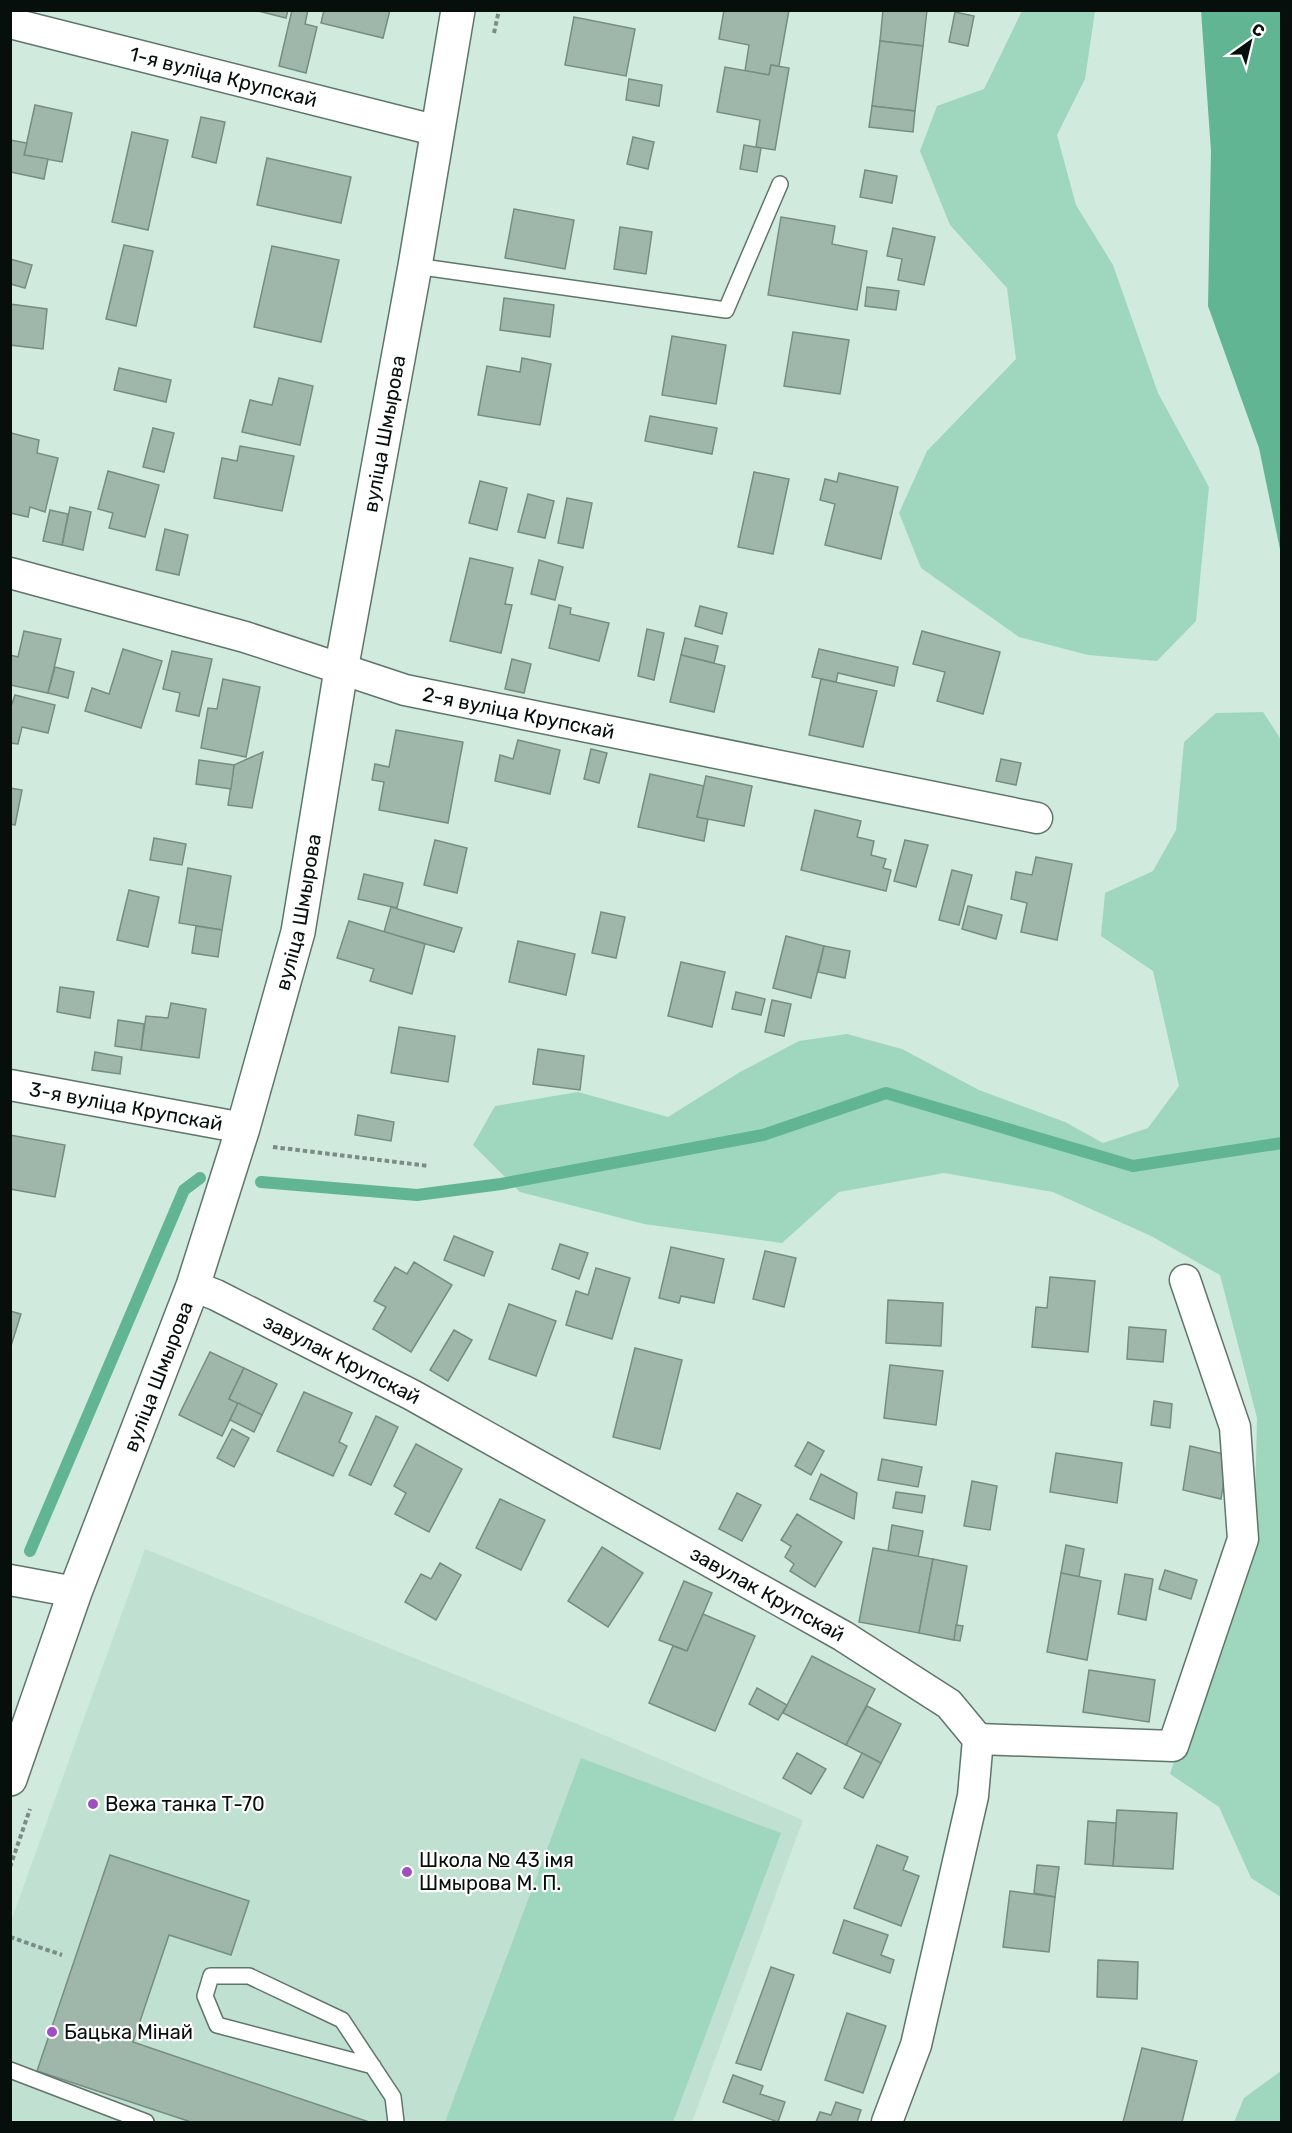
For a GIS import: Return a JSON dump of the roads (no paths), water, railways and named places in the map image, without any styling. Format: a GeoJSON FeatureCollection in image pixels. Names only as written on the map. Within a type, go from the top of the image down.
{"type":"FeatureCollection","features":[{"type":"Feature","properties":{"kind":"street","name":"вуліца Шмырова"},"geometry":{"type":"LineString","coordinates":[[10,1779],[75,1592],[193,1286],[254,1137],[298,932],[341,670],[415,266],[458,10]]}},
{"type":"Feature","properties":{"kind":"street","name":"1-я вуліца Крупскай"},"geometry":{"type":"LineString","coordinates":[[10,23],[438,130]]}},
{"type":"Feature","properties":{"kind":"street","name":"2-я вуліца Крупскай"},"geometry":{"type":"LineString","coordinates":[[10,573],[245,637],[405,690],[1037,818]]}},
{"type":"Feature","properties":{"kind":"street","name":"3-я вуліца Крупскай"},"geometry":{"type":"LineString","coordinates":[[10,1085],[254,1137]]}},
{"type":"Feature","properties":{"kind":"street"},"geometry":{"type":"LineString","coordinates":[[887,2122],[916,2045],[973,1796],[978,1739],[1173,1746],[1243,1539],[1235,1427],[1185,1280]]}},
{"type":"Feature","properties":{"kind":"street","name":"завулак Крупскай"},"geometry":{"type":"LineString","coordinates":[[193,1286],[216,1295],[412,1395],[843,1636],[949,1704],[978,1739]]}},
{"type":"Feature","properties":{"kind":"street"},"geometry":{"type":"LineString","coordinates":[[10,1580],[75,1592]]}},
{"type":"Feature","properties":{"kind":"lane"},"geometry":{"type":"LineString","coordinates":[[415,266],[726,310],[780,184]]}},
{"type":"Feature","properties":{"kind":"lane"},"geometry":{"type":"LineString","coordinates":[[373,2066],[217,2025],[205,1996],[211,1976],[249,1976],[342,2019],[373,2066],[393,2097],[396,2122]]}},
{"type":"Feature","properties":{"kind":"lane"},"geometry":{"type":"LineString","coordinates":[[10,2070],[146,2122]]}},
{"type":"Feature","properties":{"kind":"waterway"},"geometry":{"type":"LineString","coordinates":[[261,1182],[417,1195],[501,1184],[763,1135],[886,1093],[1133,1166],[1282,1143]]}},
{"type":"Feature","properties":{"kind":"waterway"},"geometry":{"type":"LineString","coordinates":[[30,1551],[184,1190],[200,1178]]}},
{"type":"Feature","properties":{"kind":"place","name":"Вежа танка Т-70"},"geometry":{"type":"Point","coordinates":[93,1804]}},
{"type":"Feature","properties":{"kind":"place","name":"Школа № 43 імя Шмырова М. П."},"geometry":{"type":"Point","coordinates":[407,1872]}},
{"type":"Feature","properties":{"kind":"place","name":"Бацька Мінай"},"geometry":{"type":"Point","coordinates":[52,2032]}}]}
